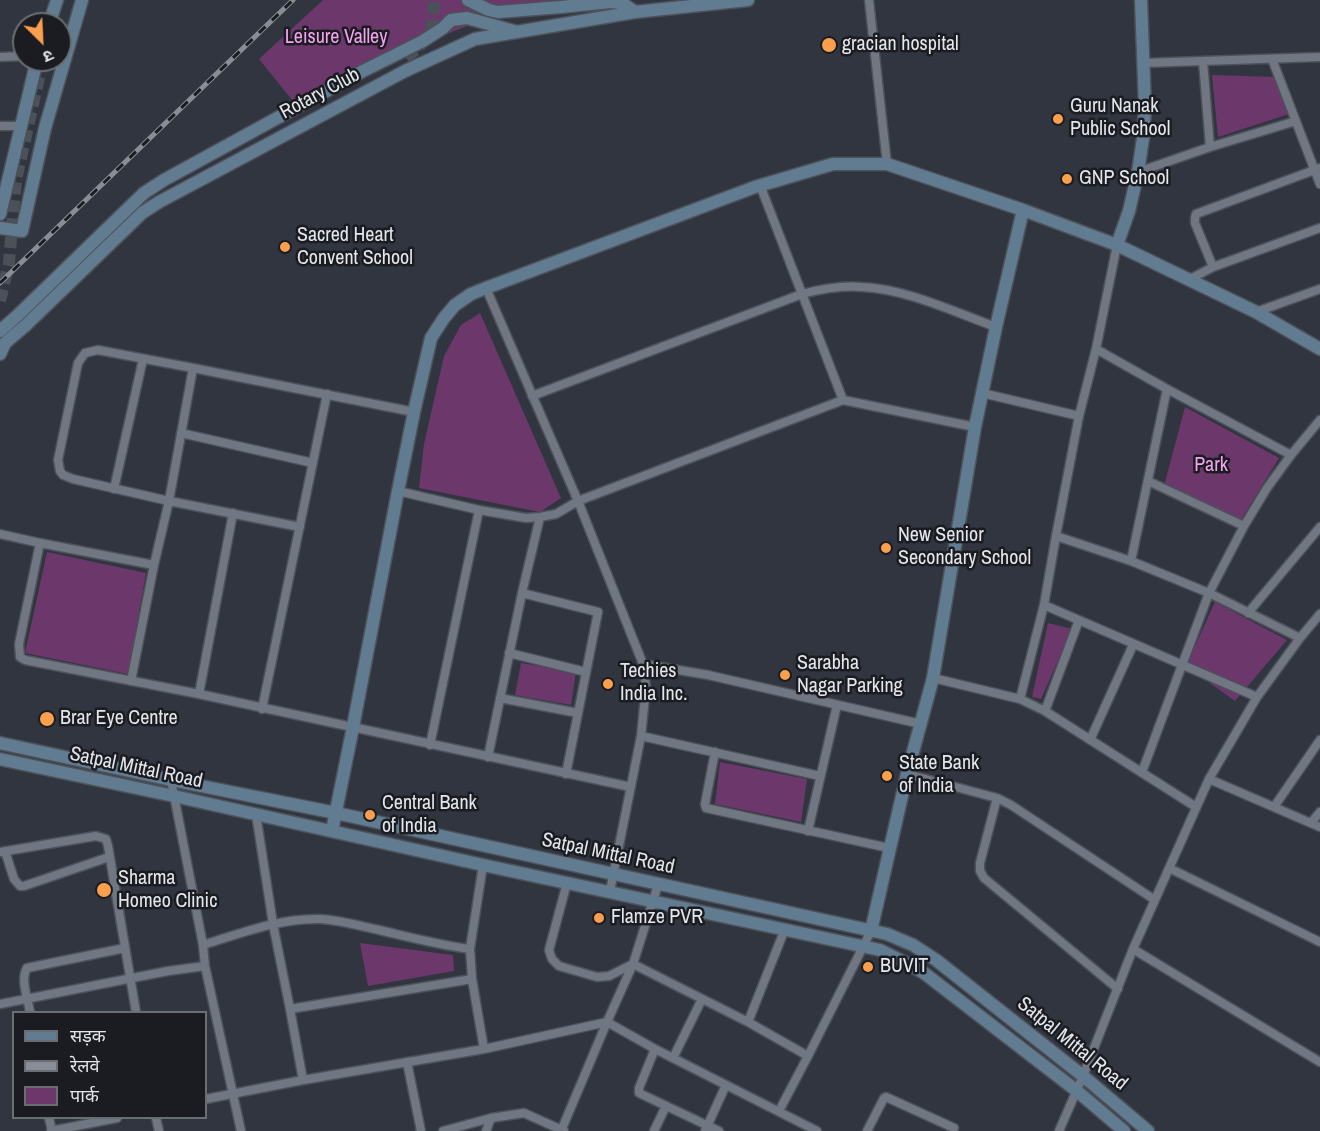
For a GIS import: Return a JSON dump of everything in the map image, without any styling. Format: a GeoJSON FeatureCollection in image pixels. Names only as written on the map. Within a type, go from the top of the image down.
{"type":"FeatureCollection","features":[{"type":"Feature","properties":{"kind":"street"},"geometry":{"type":"LineString","coordinates":[[0,228],[22,231],[45,128],[82,0]]}},
{"type":"Feature","properties":{"kind":"street"},"geometry":{"type":"LineString","coordinates":[[468,0],[498,12],[610,2],[622,3],[635,12]]}},
{"type":"Feature","properties":{"kind":"street","name":"Rotary Club"},"geometry":{"type":"LineString","coordinates":[[2,349],[22,320],[142,213],[405,71],[475,39],[635,12],[748,0]]}},
{"type":"Feature","properties":{"kind":"street"},"geometry":{"type":"LineString","coordinates":[[869,0],[887,164]]}},
{"type":"Feature","properties":{"kind":"street"},"geometry":{"type":"LineString","coordinates":[[1020,699],[1044,605],[1079,416],[1117,245],[1129,211],[1138,172],[1145,107],[1141,0]]}},
{"type":"Feature","properties":{"kind":"street"},"geometry":{"type":"LineString","coordinates":[[0,331],[22,320],[144,193],[189,165],[423,41],[452,20],[467,18],[518,32]]}},
{"type":"Feature","properties":{"kind":"street"},"geometry":{"type":"LineString","coordinates":[[142,213],[145,200],[153,193],[406,57]]}},
{"type":"Feature","properties":{"kind":"street"},"geometry":{"type":"LineString","coordinates":[[1143,63],[1320,57]]}},
{"type":"Feature","properties":{"kind":"street"},"geometry":{"type":"LineString","coordinates":[[1272,59],[1317,169],[1320,184]]}},
{"type":"Feature","properties":{"kind":"street"},"geometry":{"type":"LineString","coordinates":[[1203,61],[1210,147]]}},
{"type":"Feature","properties":{"kind":"street"},"geometry":{"type":"LineString","coordinates":[[0,214],[34,72]]}},
{"type":"Feature","properties":{"kind":"street"},"geometry":{"type":"LineString","coordinates":[[1138,172],[1296,121]]}},
{"type":"Feature","properties":{"kind":"street"},"geometry":{"type":"LineString","coordinates":[[0,126],[21,126]]}},
{"type":"Feature","properties":{"kind":"street"},"geometry":{"type":"LineString","coordinates":[[332,831],[398,491],[431,338],[455,305],[471,294],[760,185],[833,164],[887,164],[1117,245],[1256,312],[1320,349]]}},
{"type":"Feature","properties":{"kind":"street"},"geometry":{"type":"LineString","coordinates":[[1213,267],[1195,223],[1197,214],[1317,169]]}},
{"type":"Feature","properties":{"kind":"street"},"geometry":{"type":"LineString","coordinates":[[760,185],[843,400]]}},
{"type":"Feature","properties":{"kind":"street"},"geometry":{"type":"LineString","coordinates":[[779,1111],[871,931],[907,774],[933,678],[975,427],[1023,210]]}},
{"type":"Feature","properties":{"kind":"street"},"geometry":{"type":"LineString","coordinates":[[1190,279],[1213,267],[1320,228]]}},
{"type":"Feature","properties":{"kind":"street"},"geometry":{"type":"LineString","coordinates":[[532,396],[802,294],[823,289],[863,286],[892,291],[996,327]]}},
{"type":"Feature","properties":{"kind":"street"},"geometry":{"type":"LineString","coordinates":[[486,288],[578,501],[643,664],[646,687],[641,736],[610,891]]}},
{"type":"Feature","properties":{"kind":"street"},"geometry":{"type":"LineString","coordinates":[[1256,312],[1320,289]]}},
{"type":"Feature","properties":{"kind":"street"},"geometry":{"type":"LineString","coordinates":[[1095,349],[1291,455]]}},
{"type":"Feature","properties":{"kind":"street"},"geometry":{"type":"LineString","coordinates":[[300,526],[168,501],[73,479],[63,474],[60,471],[58,460],[78,363],[85,353],[98,350],[414,412]]}},
{"type":"Feature","properties":{"kind":"street"},"geometry":{"type":"LineString","coordinates":[[114,489],[142,359]]}},
{"type":"Feature","properties":{"kind":"street"},"geometry":{"type":"LineString","coordinates":[[131,681],[193,368]]}},
{"type":"Feature","properties":{"kind":"street"},"geometry":{"type":"LineString","coordinates":[[1131,561],[1167,389]]}},
{"type":"Feature","properties":{"kind":"street"},"geometry":{"type":"LineString","coordinates":[[982,393],[1079,416]]}},
{"type":"Feature","properties":{"kind":"street"},"geometry":{"type":"LineString","coordinates":[[262,709],[327,394]]}},
{"type":"Feature","properties":{"kind":"street"},"geometry":{"type":"LineString","coordinates":[[398,491],[479,510],[526,518],[540,517],[556,514],[578,501],[843,400],[975,427]]}},
{"type":"Feature","properties":{"kind":"street"},"geometry":{"type":"LineString","coordinates":[[1142,772],[1209,593],[1267,488],[1320,420]]}},
{"type":"Feature","properties":{"kind":"street"},"geometry":{"type":"LineString","coordinates":[[181,433],[313,463]]}},
{"type":"Feature","properties":{"kind":"street"},"geometry":{"type":"LineString","coordinates":[[1148,481],[1244,526]]}},
{"type":"Feature","properties":{"kind":"street"},"geometry":{"type":"LineString","coordinates":[[430,745],[479,510]]}},
{"type":"Feature","properties":{"kind":"street"},"geometry":{"type":"LineString","coordinates":[[199,694],[233,513]]}},
{"type":"Feature","properties":{"kind":"street"},"geometry":{"type":"LineString","coordinates":[[488,757],[540,517]]}},
{"type":"Feature","properties":{"kind":"street"},"geometry":{"type":"LineString","coordinates":[[1248,612],[1320,527]]}},
{"type":"Feature","properties":{"kind":"street"},"geometry":{"type":"LineString","coordinates":[[0,534],[154,566]]}},
{"type":"Feature","properties":{"kind":"street"},"geometry":{"type":"LineString","coordinates":[[1056,536],[1131,561],[1209,593],[1300,638]]}},
{"type":"Feature","properties":{"kind":"street"},"geometry":{"type":"LineString","coordinates":[[40,543],[19,644],[20,657],[29,662],[199,694],[631,787]]}},
{"type":"Feature","properties":{"kind":"street"},"geometry":{"type":"LineString","coordinates":[[522,593],[598,612],[566,774]]}},
{"type":"Feature","properties":{"kind":"street"},"geometry":{"type":"LineString","coordinates":[[1044,605],[1257,697]]}},
{"type":"Feature","properties":{"kind":"street"},"geometry":{"type":"LineString","coordinates":[[1059,1131],[1133,949],[1209,779],[1257,697],[1320,614]]}},
{"type":"Feature","properties":{"kind":"street"},"geometry":{"type":"LineString","coordinates":[[1045,711],[1079,620]]}},
{"type":"Feature","properties":{"kind":"street"},"geometry":{"type":"LineString","coordinates":[[1090,741],[1133,645]]}},
{"type":"Feature","properties":{"kind":"street"},"geometry":{"type":"LineString","coordinates":[[509,653],[586,672]]}},
{"type":"Feature","properties":{"kind":"street"},"geometry":{"type":"LineString","coordinates":[[643,664],[708,675],[921,724]]}},
{"type":"Feature","properties":{"kind":"street"},"geometry":{"type":"LineString","coordinates":[[933,678],[1020,699],[1045,711],[1196,807]]}},
{"type":"Feature","properties":{"kind":"street"},"geometry":{"type":"LineString","coordinates":[[500,698],[578,712]]}},
{"type":"Feature","properties":{"kind":"street"},"geometry":{"type":"LineString","coordinates":[[808,831],[837,705]]}},
{"type":"Feature","properties":{"kind":"street"},"geometry":{"type":"LineString","coordinates":[[641,736],[820,776]]}},
{"type":"Feature","properties":{"kind":"street"},"geometry":{"type":"LineString","coordinates":[[1274,807],[1320,740]]}},
{"type":"Feature","properties":{"kind":"street","name":"Satpal Mittal Road"},"geometry":{"type":"LineString","coordinates":[[0,743],[336,813],[887,934],[907,942],[936,960],[1083,1076],[1148,1131]]}},
{"type":"Feature","properties":{"kind":"street"},"geometry":{"type":"LineString","coordinates":[[715,752],[706,808],[890,848]]}},
{"type":"Feature","properties":{"kind":"street","name":"Satpal Mittal Road"},"geometry":{"type":"LineString","coordinates":[[0,759],[880,950],[924,973],[1077,1091],[1124,1131]]}},
{"type":"Feature","properties":{"kind":"street"},"geometry":{"type":"LineString","coordinates":[[907,774],[998,798],[1155,900]]}},
{"type":"Feature","properties":{"kind":"street"},"geometry":{"type":"LineString","coordinates":[[1209,779],[1320,827]]}},
{"type":"Feature","properties":{"kind":"street"},"geometry":{"type":"LineString","coordinates":[[171,780],[204,966],[241,1131]]}},
{"type":"Feature","properties":{"kind":"street"},"geometry":{"type":"LineString","coordinates":[[998,798],[980,863],[980,871],[984,878],[1118,989]]}},
{"type":"Feature","properties":{"kind":"street"},"geometry":{"type":"LineString","coordinates":[[1311,823],[1320,812]]}},
{"type":"Feature","properties":{"kind":"street"},"geometry":{"type":"LineString","coordinates":[[256,814],[273,924],[303,1080]]}},
{"type":"Feature","properties":{"kind":"street"},"geometry":{"type":"LineString","coordinates":[[110,857],[20,886],[14,879],[3,851],[96,836],[106,839],[110,857],[136,1011]]}},
{"type":"Feature","properties":{"kind":"street"},"geometry":{"type":"LineString","coordinates":[[483,865],[470,949],[472,979],[484,1049]]}},
{"type":"Feature","properties":{"kind":"street"},"geometry":{"type":"LineString","coordinates":[[1170,868],[1320,942]]}},
{"type":"Feature","properties":{"kind":"street"},"geometry":{"type":"LineString","coordinates":[[567,883],[549,950],[552,959],[559,966],[597,977],[609,976],[633,964]]}},
{"type":"Feature","properties":{"kind":"street"},"geometry":{"type":"LineString","coordinates":[[443,1131],[491,1118],[524,1113],[562,1131],[633,964],[658,885]]}},
{"type":"Feature","properties":{"kind":"street"},"geometry":{"type":"LineString","coordinates":[[202,945],[273,924],[320,919],[470,949]]}},
{"type":"Feature","properties":{"kind":"street"},"geometry":{"type":"LineString","coordinates":[[748,1022],[785,929]]}},
{"type":"Feature","properties":{"kind":"street"},"geometry":{"type":"LineString","coordinates":[[30,1011],[24,977],[27,968],[125,948]]}},
{"type":"Feature","properties":{"kind":"street"},"geometry":{"type":"LineString","coordinates":[[1133,949],[1320,1062]]}},
{"type":"Feature","properties":{"kind":"street"},"geometry":{"type":"LineString","coordinates":[[633,964],[748,1022],[808,1056]]}},
{"type":"Feature","properties":{"kind":"street"},"geometry":{"type":"LineString","coordinates":[[0,1004],[204,966]]}},
{"type":"Feature","properties":{"kind":"street"},"geometry":{"type":"LineString","coordinates":[[290,1009],[472,979]]}},
{"type":"Feature","properties":{"kind":"street"},"geometry":{"type":"LineString","coordinates":[[673,1058],[702,999]]}},
{"type":"Feature","properties":{"kind":"street"},"geometry":{"type":"LineString","coordinates":[[207,1099],[484,1049],[607,1022],[655,1049],[817,1131]]}},
{"type":"Feature","properties":{"kind":"street"},"geometry":{"type":"LineString","coordinates":[[655,1049],[638,1090],[641,1094],[706,1128],[719,1131]]}},
{"type":"Feature","properties":{"kind":"street"},"geometry":{"type":"LineString","coordinates":[[407,1062],[421,1131]]}},
{"type":"Feature","properties":{"kind":"street"},"geometry":{"type":"LineString","coordinates":[[706,1128],[726,1085]]}},
{"type":"Feature","properties":{"kind":"street"},"geometry":{"type":"LineString","coordinates":[[867,1131],[886,1096],[954,1128]]}},
{"type":"Feature","properties":{"kind":"street"},"geometry":{"type":"LineString","coordinates":[[654,1131],[666,1106]]}},
{"type":"Feature","properties":{"kind":"street"},"geometry":{"type":"LineString","coordinates":[[486,1131],[491,1118]]}},
{"type":"Feature","properties":{"kind":"street"},"geometry":{"type":"LineString","coordinates":[[51,1131],[112,1119]]}},
{"type":"Feature","properties":{"kind":"street"},"geometry":{"type":"LineString","coordinates":[[794,1131],[799,1121]]}},
{"type":"Feature","properties":{"kind":"green space","name":"Leisure Valley"},"geometry":{"type":"Polygon","coordinates":[[[323,0],[558,0],[510,9],[366,66],[292,100],[259,59],[323,0]]]}},
{"type":"Feature","properties":{"kind":"green space"},"geometry":{"type":"Polygon","coordinates":[[[1212,75],[1275,77],[1289,114],[1218,137],[1212,75]]]}},
{"type":"Feature","properties":{"kind":"green space"},"geometry":{"type":"Polygon","coordinates":[[[480,313],[561,498],[540,512],[419,488],[424,444],[444,356],[461,325],[480,313]]]}},
{"type":"Feature","properties":{"kind":"green space","name":"Park"},"geometry":{"type":"Polygon","coordinates":[[[1185,407],[1279,458],[1239,523],[1164,486],[1185,407]]]}},
{"type":"Feature","properties":{"kind":"green space"},"geometry":{"type":"Polygon","coordinates":[[[47,552],[146,573],[128,674],[25,653],[47,552]]]}},
{"type":"Feature","properties":{"kind":"green space"},"geometry":{"type":"Polygon","coordinates":[[[1215,602],[1287,640],[1235,701],[1186,666],[1215,602]]]}},
{"type":"Feature","properties":{"kind":"green space"},"geometry":{"type":"Polygon","coordinates":[[[1048,623],[1072,629],[1041,699],[1032,697],[1048,623]]]}},
{"type":"Feature","properties":{"kind":"green space"},"geometry":{"type":"Polygon","coordinates":[[[521,663],[576,672],[571,705],[515,695],[521,663]]]}},
{"type":"Feature","properties":{"kind":"green space"},"geometry":{"type":"Polygon","coordinates":[[[720,762],[807,779],[801,822],[715,804],[720,762]]]}},
{"type":"Feature","properties":{"kind":"green space"},"geometry":{"type":"Polygon","coordinates":[[[360,943],[453,955],[454,971],[368,986],[360,943]]]}},
{"type":"Feature","properties":{"kind":"tunnel"},"geometry":{"type":"LineString","coordinates":[[406,58],[429,34],[434,0]]}},
{"type":"Feature","properties":{"kind":"tunnel"},"geometry":{"type":"LineString","coordinates":[[0,301],[9,263],[16,180],[40,72]]}},
{"type":"Feature","properties":{"kind":"railway"},"geometry":{"type":"LineString","coordinates":[[0,283],[293,0]]}},
{"type":"Feature","properties":{"kind":"place","name":"gracian hospital"},"geometry":{"type":"Point","coordinates":[829,45]}},
{"type":"Feature","properties":{"kind":"place","name":"Guru Nanak Public School"},"geometry":{"type":"Point","coordinates":[1058,119]}},
{"type":"Feature","properties":{"kind":"place","name":"GNP School"},"geometry":{"type":"Point","coordinates":[1067,179]}},
{"type":"Feature","properties":{"kind":"place","name":"Sacred Heart Convent School"},"geometry":{"type":"Point","coordinates":[285,247]}},
{"type":"Feature","properties":{"kind":"place","name":"New Senior Secondary School"},"geometry":{"type":"Point","coordinates":[886,548]}},
{"type":"Feature","properties":{"kind":"place","name":"Sarabha Nagar Parking"},"geometry":{"type":"Point","coordinates":[785,675]}},
{"type":"Feature","properties":{"kind":"place","name":"Techies India Inc."},"geometry":{"type":"Point","coordinates":[608,684]}},
{"type":"Feature","properties":{"kind":"place","name":"Brar Eye Centre"},"geometry":{"type":"Point","coordinates":[47,719]}},
{"type":"Feature","properties":{"kind":"place","name":"State Bank of India"},"geometry":{"type":"Point","coordinates":[887,776]}},
{"type":"Feature","properties":{"kind":"place","name":"Central Bank of India"},"geometry":{"type":"Point","coordinates":[370,815]}},
{"type":"Feature","properties":{"kind":"place","name":"Sharma Homeo Clinic"},"geometry":{"type":"Point","coordinates":[104,890]}},
{"type":"Feature","properties":{"kind":"place","name":"Flamze PVR"},"geometry":{"type":"Point","coordinates":[599,918]}},
{"type":"Feature","properties":{"kind":"place","name":"BUVIT"},"geometry":{"type":"Point","coordinates":[868,967]}}]}
